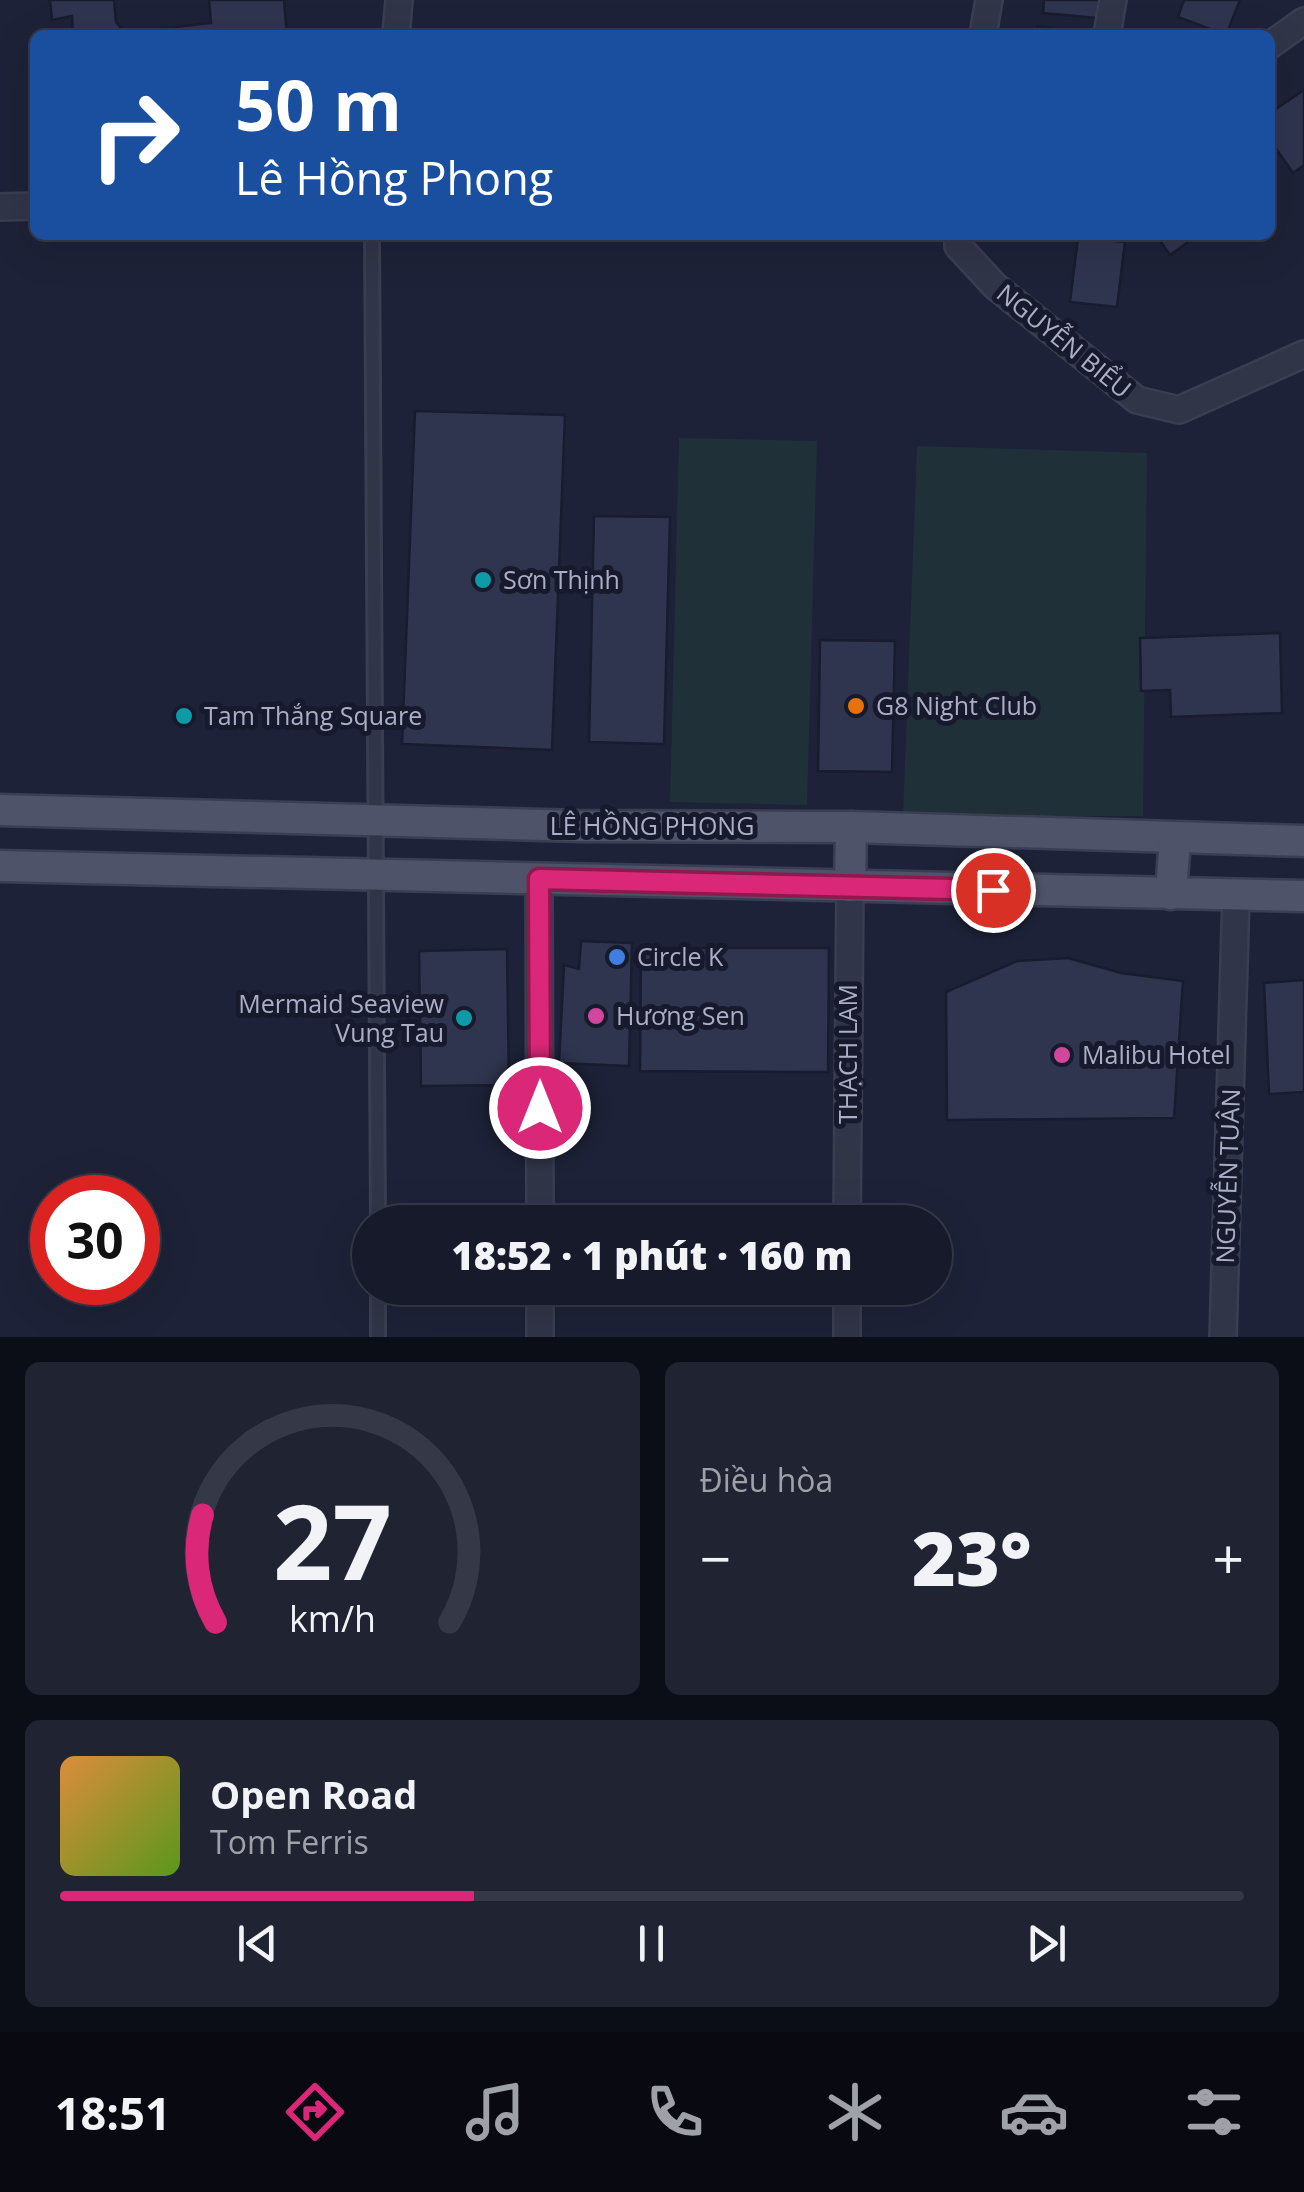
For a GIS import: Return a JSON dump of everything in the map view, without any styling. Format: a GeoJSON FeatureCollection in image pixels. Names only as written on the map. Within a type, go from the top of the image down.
{"type":"FeatureCollection","features":[{"type":"Feature","properties":{"kind":"main road","name":"LÊ HỒNG PHONG"},"geometry":{"type":"LineString","coordinates":[[0,810],[578,826],[851,827],[1304,841]]}},
{"type":"Feature","properties":{"kind":"main road"},"geometry":{"type":"LineString","coordinates":[[268,818],[268,873]]}},
{"type":"Feature","properties":{"kind":"main road"},"geometry":{"type":"LineString","coordinates":[[574,879],[578,826]]}},
{"type":"Feature","properties":{"kind":"main road"},"geometry":{"type":"LineString","coordinates":[[850,886],[851,827]]}},
{"type":"Feature","properties":{"kind":"main road"},"geometry":{"type":"LineString","coordinates":[[1171,894],[1175,838]]}},
{"type":"Feature","properties":{"kind":"main road"},"geometry":{"type":"LineString","coordinates":[[0,866],[1304,896]]}},
{"type":"Feature","properties":{"kind":"street"},"geometry":{"type":"LineString","coordinates":[[396,30],[398,0]]}},
{"type":"Feature","properties":{"kind":"street"},"geometry":{"type":"LineString","coordinates":[[984,30],[990,0]]}},
{"type":"Feature","properties":{"kind":"street"},"geometry":{"type":"LineString","coordinates":[[1275,41],[1304,21]]}},
{"type":"Feature","properties":{"kind":"street"},"geometry":{"type":"LineString","coordinates":[[0,207],[30,206]]}},
{"type":"Feature","properties":{"kind":"street","name":"NGUYỄN BIỂU"},"geometry":{"type":"LineString","coordinates":[[958,240],[958,246],[984,276],[1137,400],[1179,410],[1304,354]]}},
{"type":"Feature","properties":{"kind":"street"},"geometry":{"type":"LineString","coordinates":[[539,879],[540,1205]]}},
{"type":"Feature","properties":{"kind":"street","name":"THẠCH LAM"},"geometry":{"type":"LineString","coordinates":[[847,1205],[850,886]]}},
{"type":"Feature","properties":{"kind":"street","name":"NGUYỄN TUÂN"},"geometry":{"type":"LineString","coordinates":[[1223,1337],[1236,895]]}},
{"type":"Feature","properties":{"kind":"street"},"geometry":{"type":"LineString","coordinates":[[540,1305],[540,1337]]}},
{"type":"Feature","properties":{"kind":"street"},"geometry":{"type":"LineString","coordinates":[[847,1305],[847,1337]]}},
{"type":"Feature","properties":{"kind":"lane"},"geometry":{"type":"LineString","coordinates":[[372,240],[378,1205]]}},
{"type":"Feature","properties":{"kind":"lane"},"geometry":{"type":"LineString","coordinates":[[378,1305],[378,1337]]}},
{"type":"Feature","properties":{"kind":"shaded area"},"geometry":{"type":"Polygon","coordinates":[[[679,438],[817,441],[807,805],[670,802],[679,438]]]}},
{"type":"Feature","properties":{"kind":"shaded area"},"geometry":{"type":"Polygon","coordinates":[[[917,446],[1147,453],[1143,816],[903,816],[917,446]]]}},
{"type":"Feature","properties":{"kind":"building"},"geometry":{"type":"Polygon","coordinates":[[[50,0],[114,0],[116,22],[123,30],[73,30],[72,16],[52,20],[50,0]]]}},
{"type":"Feature","properties":{"kind":"building"},"geometry":{"type":"Polygon","coordinates":[[[209,0],[284,0],[287,30],[151,30],[211,23],[209,0]]]}},
{"type":"Feature","properties":{"kind":"building"},"geometry":{"type":"Polygon","coordinates":[[[1044,0],[1099,0],[1097,18],[1043,13],[1044,0]]]}},
{"type":"Feature","properties":{"kind":"building"},"geometry":{"type":"Polygon","coordinates":[[[1184,0],[1240,0],[1228,30],[1213,30],[1178,17],[1184,0]]]}},
{"type":"Feature","properties":{"kind":"building"},"geometry":{"type":"Polygon","coordinates":[[[1304,90],[1304,165],[1293,173],[1275,147],[1275,110],[1304,90]]]}},
{"type":"Feature","properties":{"kind":"building"},"geometry":{"type":"Polygon","coordinates":[[[1078,240],[1125,242],[1117,307],[1070,302],[1078,240]]]}},
{"type":"Feature","properties":{"kind":"building"},"geometry":{"type":"Polygon","coordinates":[[[1160,240],[1191,240],[1170,255],[1160,240]]]}},
{"type":"Feature","properties":{"kind":"building","name":"Sơn Thịnh"},"geometry":{"type":"Polygon","coordinates":[[[415,411],[565,415],[552,750],[402,744],[415,411]]]}},
{"type":"Feature","properties":{"kind":"building"},"geometry":{"type":"Polygon","coordinates":[[[594,516],[670,517],[664,744],[589,742],[594,516]]]}},
{"type":"Feature","properties":{"kind":"building"},"geometry":{"type":"Polygon","coordinates":[[[1280,633],[1282,713],[1171,717],[1170,690],[1141,691],[1140,638],[1280,633]]]}},
{"type":"Feature","properties":{"kind":"building","name":"G8 Night Club"},"geometry":{"type":"Polygon","coordinates":[[[820,640],[895,641],[892,772],[818,771],[820,640]]]}},
{"type":"Feature","properties":{"kind":"building","name":"Hương Sen"},"geometry":{"type":"Polygon","coordinates":[[[581,941],[632,943],[629,1066],[559,1063],[564,965],[579,969],[581,941]]]}},
{"type":"Feature","properties":{"kind":"building"},"geometry":{"type":"Polygon","coordinates":[[[641,948],[829,948],[828,1072],[640,1071],[641,948]]]}},
{"type":"Feature","properties":{"kind":"building","name":"Mermaid Seaview Vung Tau"},"geometry":{"type":"Polygon","coordinates":[[[507,949],[509,1085],[421,1086],[419,951],[507,949]]]}},
{"type":"Feature","properties":{"kind":"building","name":"Malibu Hotel"},"geometry":{"type":"Polygon","coordinates":[[[1068,958],[1121,973],[1183,981],[1174,1118],[947,1120],[946,992],[1017,961],[1068,958]]]}},
{"type":"Feature","properties":{"kind":"building"},"geometry":{"type":"Polygon","coordinates":[[[1304,980],[1304,1092],[1269,1094],[1264,983],[1304,980]]]}},
{"type":"Feature","properties":{"kind":"place","name":"Sơn Thịnh"},"geometry":{"type":"Point","coordinates":[483,580]}},
{"type":"Feature","properties":{"kind":"place","name":"G8 Night Club"},"geometry":{"type":"Point","coordinates":[856,706]}},
{"type":"Feature","properties":{"kind":"place","name":"Tam Thắng Square"},"geometry":{"type":"Point","coordinates":[184,716]}},
{"type":"Feature","properties":{"kind":"place","name":"Circle K"},"geometry":{"type":"Point","coordinates":[617,957]}},
{"type":"Feature","properties":{"kind":"place","name":"Hương Sen"},"geometry":{"type":"Point","coordinates":[596,1016]}},
{"type":"Feature","properties":{"kind":"place","name":"Mermaid Seaview Vung Tau"},"geometry":{"type":"Point","coordinates":[464,1018]}},
{"type":"Feature","properties":{"kind":"place","name":"Malibu Hotel"},"geometry":{"type":"Point","coordinates":[1062,1055]}},
{"type":"Feature","properties":{"kind":"route"},"geometry":{"type":"LineString","coordinates":[[540,1108],[539,879],[993,890]]}}]}
